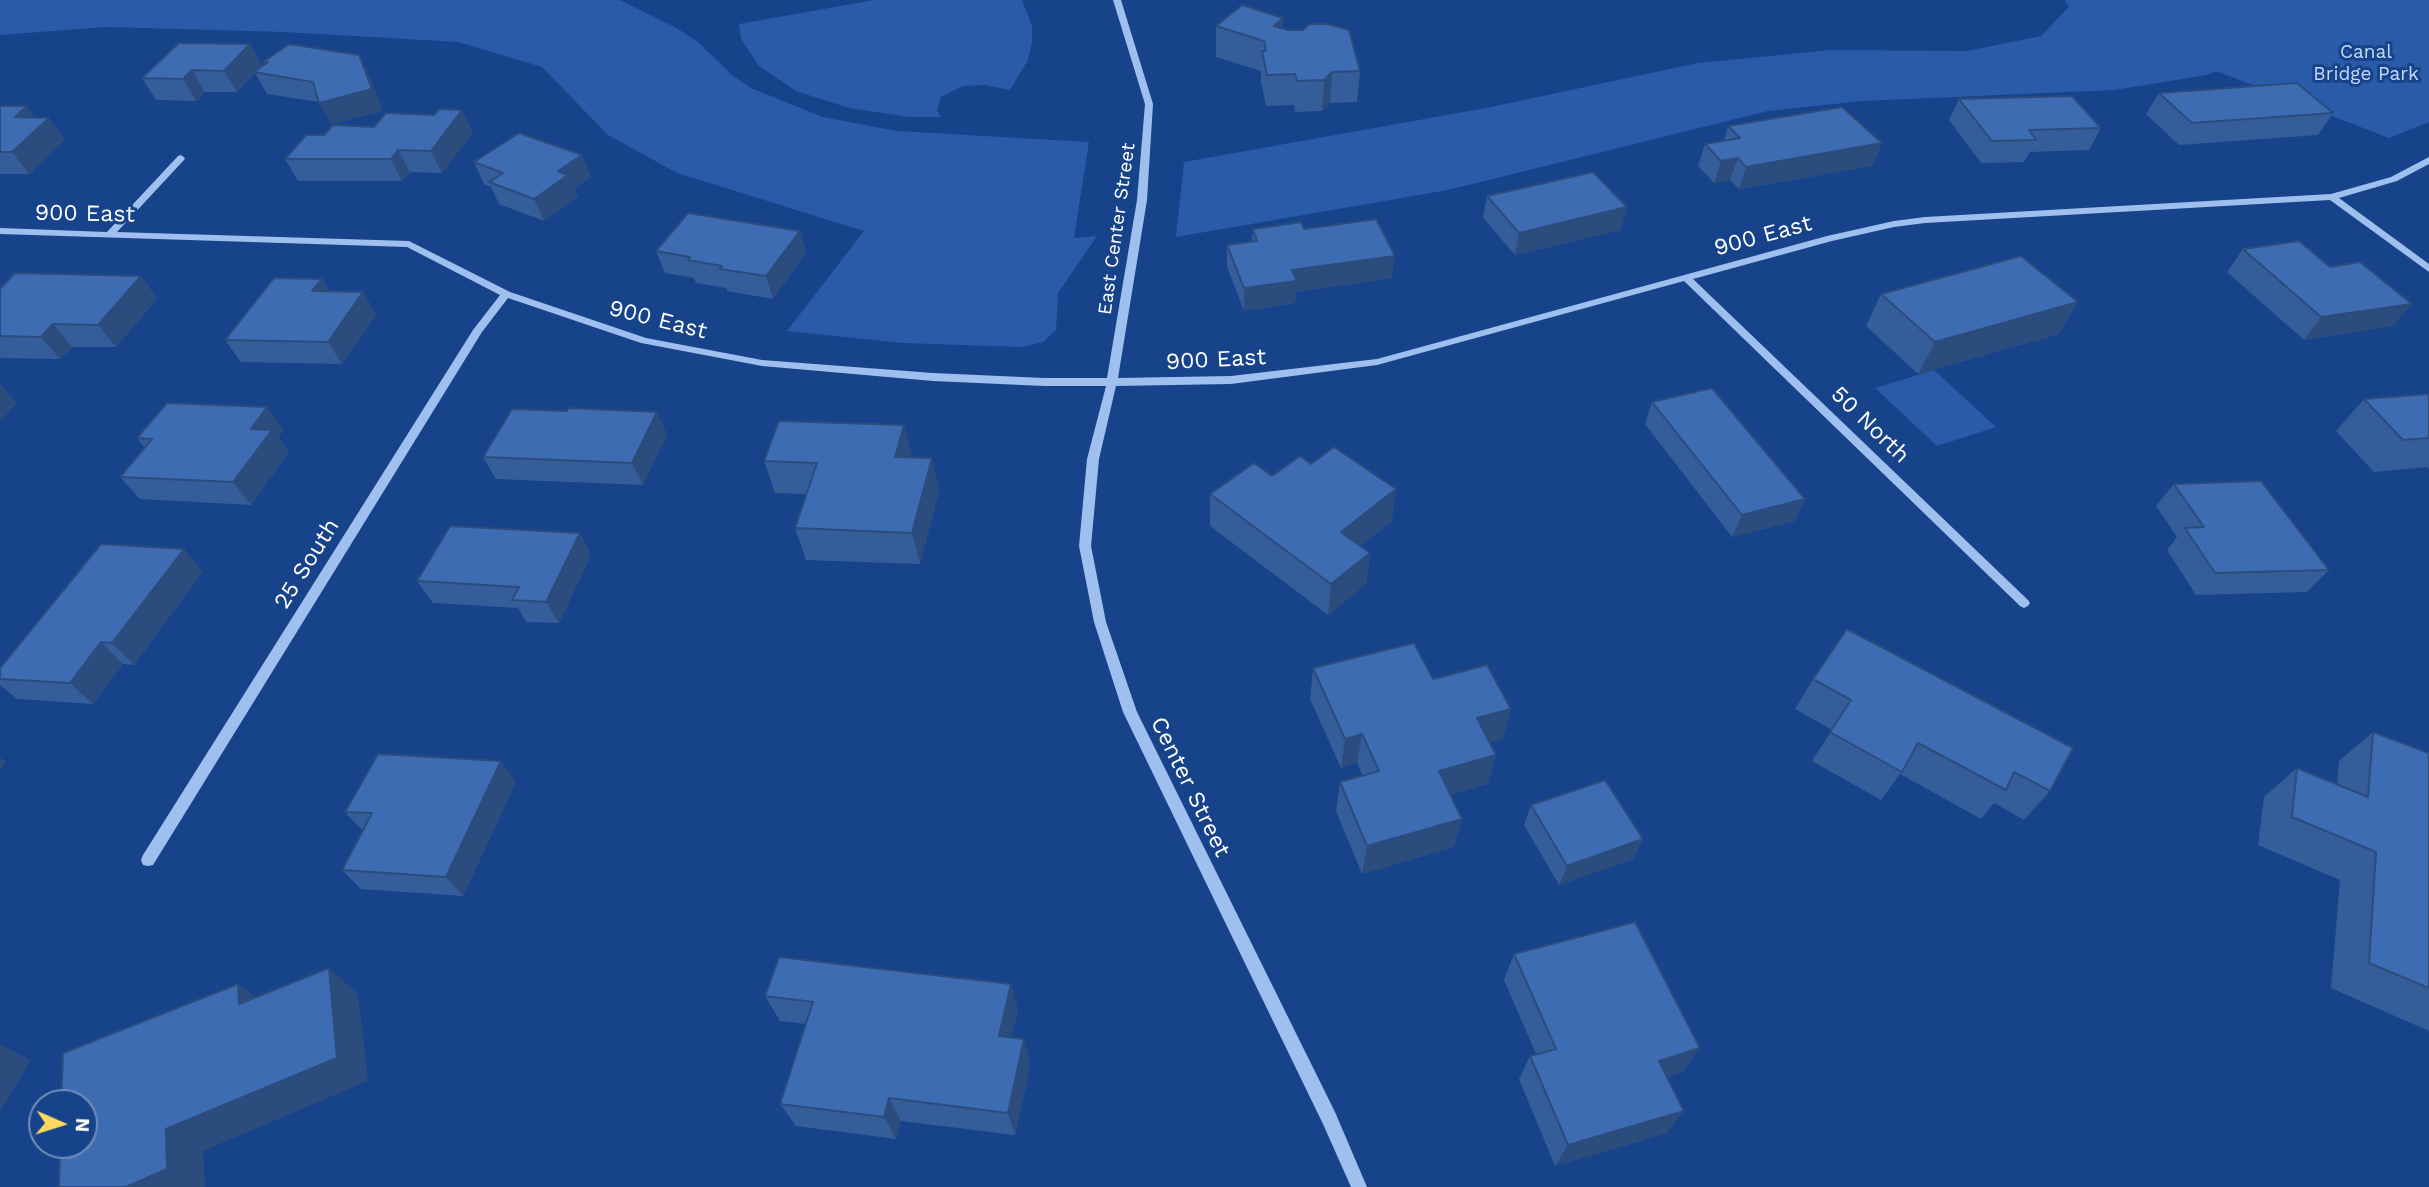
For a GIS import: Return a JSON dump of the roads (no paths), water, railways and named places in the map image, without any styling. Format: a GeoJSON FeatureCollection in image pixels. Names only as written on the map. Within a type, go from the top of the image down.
{"type":"FeatureCollection","features":[{"type":"Feature","properties":{"kind":"street","name":"East Center Street"},"geometry":{"type":"LineString","coordinates":[[1112,382],[1143,200],[1149,104],[1117,0]]}},
{"type":"Feature","properties":{"kind":"street"},"geometry":{"type":"LineString","coordinates":[[111,233],[181,158]]}},
{"type":"Feature","properties":{"kind":"street","name":"900 East"},"geometry":{"type":"LineString","coordinates":[[2,233],[111,233],[409,244],[506,294],[645,341],[762,363],[933,377],[1112,382],[1231,380],[1377,362],[1830,238],[1925,220],[2332,197],[2393,179],[2429,160]]}},
{"type":"Feature","properties":{"kind":"street"},"geometry":{"type":"LineString","coordinates":[[2332,197],[2429,269]]}},
{"type":"Feature","properties":{"kind":"street","name":"50 North"},"geometry":{"type":"LineString","coordinates":[[1686,277],[2024,603]]}},
{"type":"Feature","properties":{"kind":"street","name":"25 South"},"geometry":{"type":"LineString","coordinates":[[148,860],[478,330],[506,294]]}},
{"type":"Feature","properties":{"kind":"street","name":"Center Street"},"geometry":{"type":"LineString","coordinates":[[1112,382],[1093,459],[1085,546],[1100,622],[1130,712],[1329,1118],[1359,1187]]}},
{"type":"Feature","properties":{"kind":"park label","name":"Canal Bridge Park"},"geometry":{"type":"Point","coordinates":[2366,63]}}]}
